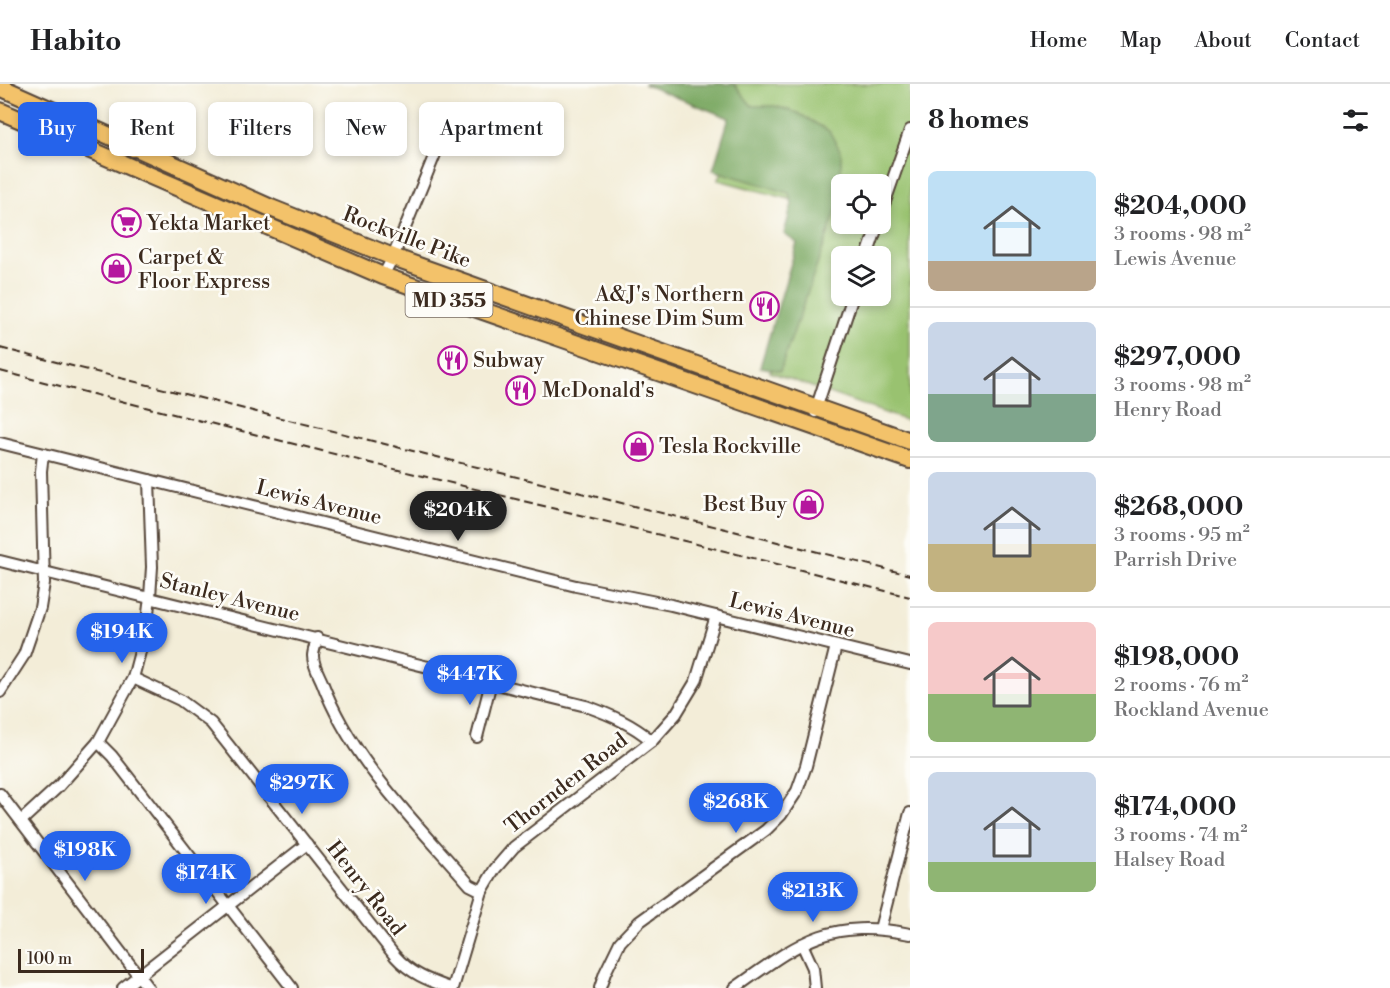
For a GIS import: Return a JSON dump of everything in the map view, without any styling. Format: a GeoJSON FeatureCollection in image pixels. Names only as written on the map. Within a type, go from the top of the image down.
{"type":"FeatureCollection","features":[{"type":"Feature","properties":{"kind":"main road"},"geometry":{"type":"LineString","coordinates":[[18,84],[34,102]]}},
{"type":"Feature","properties":{"kind":"main road","name":"Rockville Pike"},"geometry":{"type":"LineString","coordinates":[[0,87],[32,102]]}},
{"type":"Feature","properties":{"kind":"main road","name":"Rockville Pike"},"geometry":{"type":"LineString","coordinates":[[0,111],[382,276],[910,460]]}},
{"type":"Feature","properties":{"kind":"main road"},"geometry":{"type":"LineString","coordinates":[[98,131],[109,125]]}},
{"type":"Feature","properties":{"kind":"main road","name":"Rockville Pike"},"geometry":{"type":"LineString","coordinates":[[98,131],[109,136]]}},
{"type":"Feature","properties":{"kind":"main road","name":"Rockville Pike"},"geometry":{"type":"LineString","coordinates":[[151,156],[271,208],[393,257],[910,441]]}},
{"type":"Feature","properties":{"kind":"street"},"geometry":{"type":"LineString","coordinates":[[891,184],[910,130]]}},
{"type":"Feature","properties":{"kind":"street"},"geometry":{"type":"LineString","coordinates":[[382,276],[393,257],[434,156]]}},
{"type":"Feature","properties":{"kind":"street"},"geometry":{"type":"LineString","coordinates":[[810,427],[850,306]]}},
{"type":"Feature","properties":{"kind":"street","name":"Lewis Avenue"},"geometry":{"type":"LineString","coordinates":[[0,443],[576,586],[716,616],[910,664]]}},
{"type":"Feature","properties":{"kind":"street"},"geometry":{"type":"LineString","coordinates":[[0,692],[24,655],[40,608],[44,583],[41,471],[43,454]]}},
{"type":"Feature","properties":{"kind":"street"},"geometry":{"type":"LineString","coordinates":[[21,821],[59,786],[98,742],[133,678],[146,629],[150,597],[152,567],[149,480]]}},
{"type":"Feature","properties":{"kind":"street","name":"Stanley Avenue"},"geometry":{"type":"LineString","coordinates":[[0,561],[586,706],[618,718],[638,729],[652,741]]}},
{"type":"Feature","properties":{"kind":"street","name":"Thornden Road"},"geometry":{"type":"LineString","coordinates":[[451,988],[482,891],[495,869],[514,847],[652,741],[676,714],[696,681],[716,616]]}},
{"type":"Feature","properties":{"kind":"street"},"geometry":{"type":"LineString","coordinates":[[317,638],[313,657],[328,700],[347,737],[387,789],[462,876],[470,885],[482,891]]}},
{"type":"Feature","properties":{"kind":"street"},"geometry":{"type":"LineString","coordinates":[[600,988],[620,942],[639,922],[766,830],[786,807],[797,791],[806,766],[836,646]]}},
{"type":"Feature","properties":{"kind":"street","name":"Henry Road"},"geometry":{"type":"LineString","coordinates":[[133,678],[180,700],[211,723],[405,968],[420,977],[451,988]]}},
{"type":"Feature","properties":{"kind":"street"},"geometry":{"type":"LineString","coordinates":[[477,737],[491,682]]}},
{"type":"Feature","properties":{"kind":"street"},"geometry":{"type":"LineString","coordinates":[[98,742],[112,756],[292,988]]}},
{"type":"Feature","properties":{"kind":"street"},"geometry":{"type":"LineString","coordinates":[[0,794],[148,988]]}},
{"type":"Feature","properties":{"kind":"street"},"geometry":{"type":"LineString","coordinates":[[880,928],[910,813]]}},
{"type":"Feature","properties":{"kind":"street"},"geometry":{"type":"LineString","coordinates":[[123,988],[307,844]]}},
{"type":"Feature","properties":{"kind":"street"},"geometry":{"type":"LineString","coordinates":[[735,988],[776,959],[824,934],[858,928],[880,928],[910,934]]}},
{"type":"Feature","properties":{"kind":"street"},"geometry":{"type":"LineString","coordinates":[[802,944],[813,968],[815,988]]}},
{"type":"Feature","properties":{"kind":"green space"},"geometry":{"type":"Polygon","coordinates":[[[643,84],[734,84],[752,106],[775,106],[798,113],[829,131],[841,152],[841,174],[831,174],[831,226],[780,371],[760,367],[797,243],[784,234],[792,204],[789,193],[713,170],[729,118],[643,84]]]}},
{"type":"Feature","properties":{"kind":"green space"},"geometry":{"type":"Polygon","coordinates":[[[664,84],[910,84],[910,422],[770,372],[804,240],[808,204],[718,180],[748,122],[664,84]]]}},
{"type":"Feature","properties":{"kind":"railway"},"geometry":{"type":"LineString","coordinates":[[0,348],[910,575]]}},
{"type":"Feature","properties":{"kind":"railway"},"geometry":{"type":"LineString","coordinates":[[0,371],[910,597]]}},
{"type":"Feature","properties":{"kind":"place","name":"Yekta Market"},"geometry":{"type":"Point","coordinates":[126,223]}},
{"type":"Feature","properties":{"kind":"place","name":"Carpet & Floor Express"},"geometry":{"type":"Point","coordinates":[117,269]}},
{"type":"Feature","properties":{"kind":"place","name":"A&J's Northern Chinese Dim Sum"},"geometry":{"type":"Point","coordinates":[765,306]}},
{"type":"Feature","properties":{"kind":"place","name":"Subway"},"geometry":{"type":"Point","coordinates":[452,360]}},
{"type":"Feature","properties":{"kind":"place","name":"McDonald's"},"geometry":{"type":"Point","coordinates":[521,390]}},
{"type":"Feature","properties":{"kind":"place","name":"Tesla Rockville"},"geometry":{"type":"Point","coordinates":[638,446]}},
{"type":"Feature","properties":{"kind":"place","name":"Best Buy"},"geometry":{"type":"Point","coordinates":[808,504]}}]}
